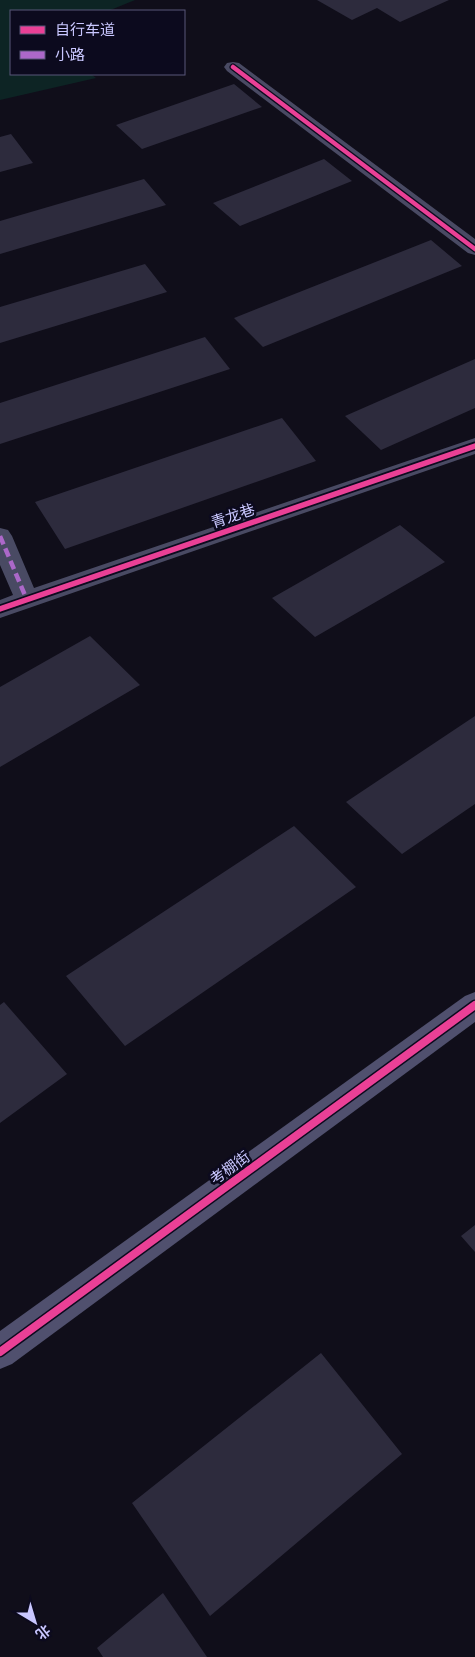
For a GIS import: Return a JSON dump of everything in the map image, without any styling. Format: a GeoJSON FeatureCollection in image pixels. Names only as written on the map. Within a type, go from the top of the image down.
{"type":"FeatureCollection","features":[{"type":"Feature","properties":{"kind":"street"},"geometry":{"type":"LineString","coordinates":[[233,67],[475,249]]}},
{"type":"Feature","properties":{"kind":"street","name":"青龙巷"},"geometry":{"type":"LineString","coordinates":[[0,609],[475,446]]}},
{"type":"Feature","properties":{"kind":"street"},"geometry":{"type":"LineString","coordinates":[[0,536],[28,600]]}},
{"type":"Feature","properties":{"kind":"street","name":"考棚街"},"geometry":{"type":"LineString","coordinates":[[0,1352],[475,1004]]}},
{"type":"Feature","properties":{"kind":"green space"},"geometry":{"type":"Polygon","coordinates":[[[0,0],[135,0],[110,10],[10,10],[10,75],[92,75],[96,78],[0,100],[0,0]]]}},
{"type":"Feature","properties":{"kind":"building"},"geometry":{"type":"Polygon","coordinates":[[[317,0],[449,0],[400,22],[377,8],[352,20],[317,0]]]}},
{"type":"Feature","properties":{"kind":"building"},"geometry":{"type":"Polygon","coordinates":[[[234,84],[262,107],[142,149],[116,125],[234,84]]]}},
{"type":"Feature","properties":{"kind":"building"},"geometry":{"type":"Polygon","coordinates":[[[11,134],[33,163],[0,172],[0,137],[11,134]]]}},
{"type":"Feature","properties":{"kind":"building"},"geometry":{"type":"Polygon","coordinates":[[[324,159],[352,181],[240,226],[213,203],[324,159]]]}},
{"type":"Feature","properties":{"kind":"building"},"geometry":{"type":"Polygon","coordinates":[[[144,179],[166,205],[0,254],[0,221],[144,179]]]}},
{"type":"Feature","properties":{"kind":"building"},"geometry":{"type":"Polygon","coordinates":[[[431,240],[462,266],[263,347],[234,318],[431,240]]]}},
{"type":"Feature","properties":{"kind":"building"},"geometry":{"type":"Polygon","coordinates":[[[145,264],[167,292],[0,343],[0,307],[145,264]]]}},
{"type":"Feature","properties":{"kind":"building"},"geometry":{"type":"Polygon","coordinates":[[[205,337],[230,369],[0,444],[0,403],[205,337]]]}},
{"type":"Feature","properties":{"kind":"building"},"geometry":{"type":"Polygon","coordinates":[[[475,359],[475,408],[381,450],[345,416],[475,359]]]}},
{"type":"Feature","properties":{"kind":"building"},"geometry":{"type":"Polygon","coordinates":[[[282,418],[316,461],[65,549],[35,502],[282,418]]]}},
{"type":"Feature","properties":{"kind":"building"},"geometry":{"type":"Polygon","coordinates":[[[400,525],[445,562],[315,637],[272,598],[400,525]]]}},
{"type":"Feature","properties":{"kind":"building"},"geometry":{"type":"Polygon","coordinates":[[[90,636],[140,685],[0,767],[0,687],[90,636]]]}},
{"type":"Feature","properties":{"kind":"building"},"geometry":{"type":"Polygon","coordinates":[[[475,716],[475,804],[402,854],[346,802],[475,716]]]}},
{"type":"Feature","properties":{"kind":"building"},"geometry":{"type":"Polygon","coordinates":[[[294,826],[356,887],[125,1046],[66,976],[294,826]]]}},
{"type":"Feature","properties":{"kind":"building"},"geometry":{"type":"Polygon","coordinates":[[[4,1002],[67,1074],[0,1123],[0,1005],[4,1002]]]}},
{"type":"Feature","properties":{"kind":"building"},"geometry":{"type":"Polygon","coordinates":[[[475,1225],[475,1252],[461,1236],[475,1225]]]}},
{"type":"Feature","properties":{"kind":"building"},"geometry":{"type":"Polygon","coordinates":[[[321,1353],[402,1454],[210,1616],[132,1503],[321,1353]]]}},
{"type":"Feature","properties":{"kind":"building"},"geometry":{"type":"Polygon","coordinates":[[[163,1593],[207,1657],[103,1657],[97,1648],[163,1593]]]}},
{"type":"Feature","properties":{"kind":"marked path"},"geometry":{"type":"LineString","coordinates":[[0,536],[27,600]]}},
{"type":"Feature","properties":{"kind":"cycle path"},"geometry":{"type":"LineString","coordinates":[[233,67],[475,249]]}},
{"type":"Feature","properties":{"kind":"cycle path"},"geometry":{"type":"LineString","coordinates":[[0,609],[475,446]]}},
{"type":"Feature","properties":{"kind":"cycle path"},"geometry":{"type":"LineString","coordinates":[[0,1352],[475,1005]]}}]}
